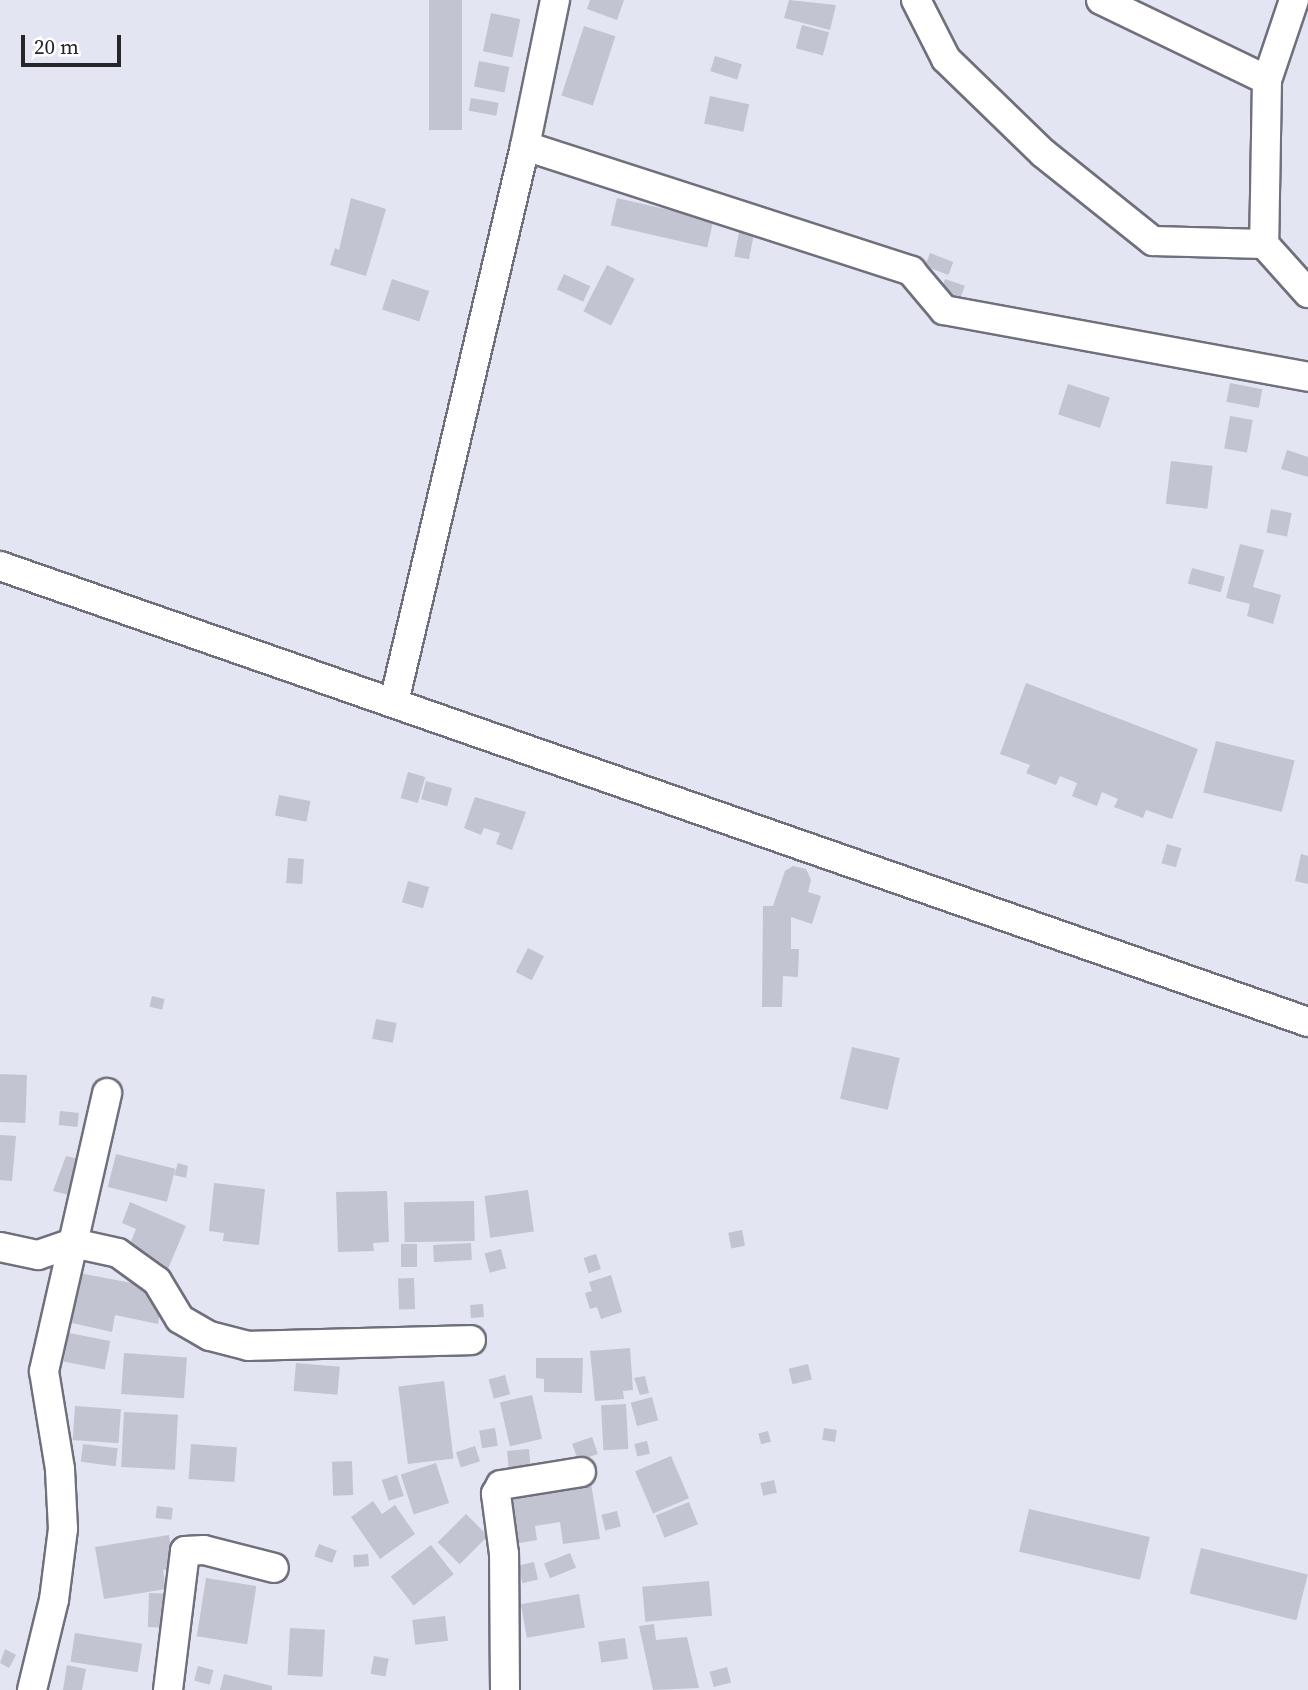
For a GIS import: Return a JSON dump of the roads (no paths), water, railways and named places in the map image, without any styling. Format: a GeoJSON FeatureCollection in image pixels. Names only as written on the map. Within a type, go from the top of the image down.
{"type":"FeatureCollection","features":[{"type":"Feature","properties":{"kind":"street"},"geometry":{"type":"LineString","coordinates":[[394,702],[525,146],[555,0]]}},
{"type":"Feature","properties":{"kind":"street"},"geometry":{"type":"LineString","coordinates":[[916,0],[946,59],[1043,153],[1153,241],[1264,244]]}},
{"type":"Feature","properties":{"kind":"street"},"geometry":{"type":"LineString","coordinates":[[1101,0],[1267,80]]}},
{"type":"Feature","properties":{"kind":"street"},"geometry":{"type":"LineString","coordinates":[[1294,0],[1267,80],[1264,244],[1308,293]]}},
{"type":"Feature","properties":{"kind":"street"},"geometry":{"type":"LineString","coordinates":[[525,146],[911,271],[944,310],[1308,377]]}},
{"type":"Feature","properties":{"kind":"street"},"geometry":{"type":"LineString","coordinates":[[0,566],[1308,1021]]}},
{"type":"Feature","properties":{"kind":"street"},"geometry":{"type":"LineString","coordinates":[[32,1690],[60,1562],[60,1469],[44,1371],[107,1093]]}},
{"type":"Feature","properties":{"kind":"street"},"geometry":{"type":"LineString","coordinates":[[0,1247],[38,1255],[73,1243],[118,1253],[157,1281],[180,1319],[210,1336],[249,1346],[471,1340]]}},
{"type":"Feature","properties":{"kind":"street"},"geometry":{"type":"LineString","coordinates":[[505,1690],[504,1554],[496,1494],[501,1485],[581,1472]]}},
{"type":"Feature","properties":{"kind":"street"},"geometry":{"type":"LineString","coordinates":[[168,1690],[185,1551],[204,1550],[274,1568]]}}]}
